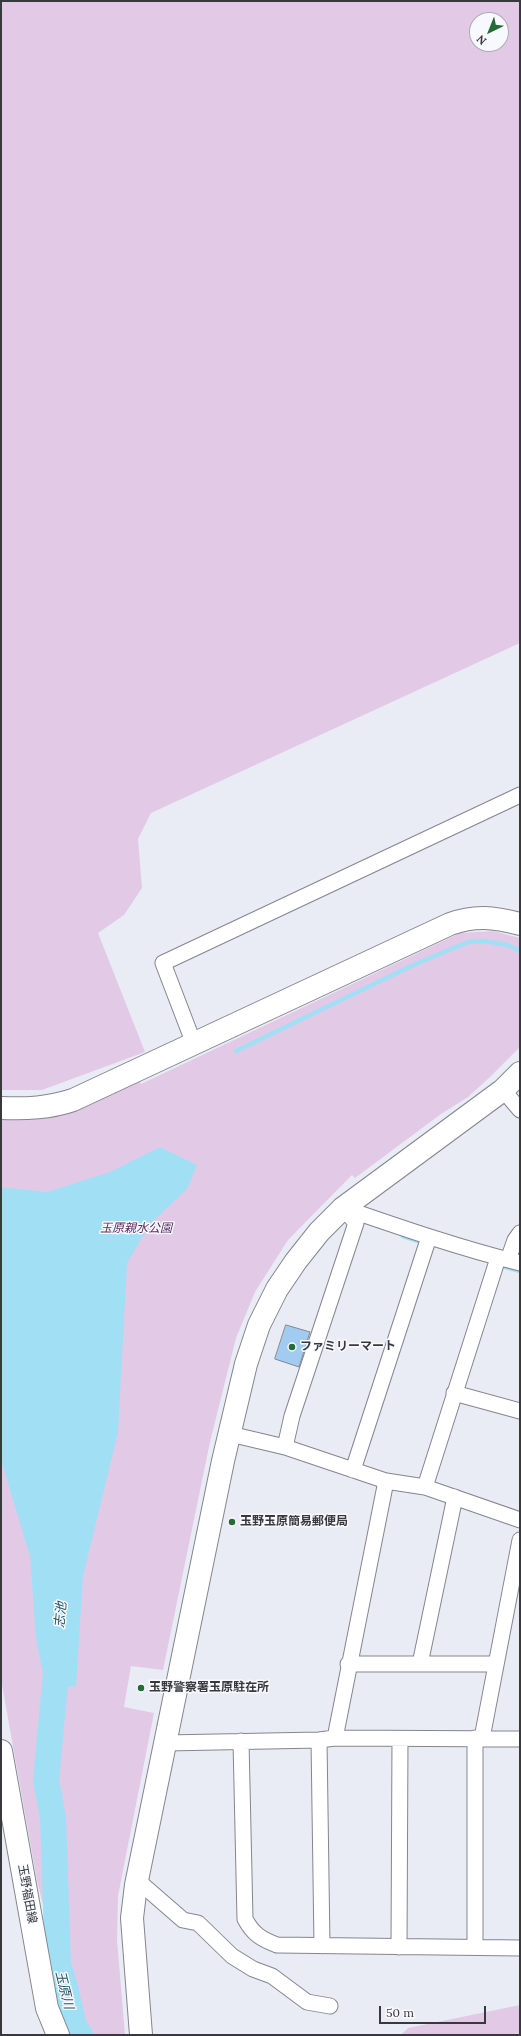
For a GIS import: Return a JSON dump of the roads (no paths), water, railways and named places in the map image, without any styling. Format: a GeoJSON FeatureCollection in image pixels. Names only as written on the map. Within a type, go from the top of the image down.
{"type":"FeatureCollection","features":[{"type":"Feature","properties":{"kind":"street"},"geometry":{"type":"LineString","coordinates":[[194,1044],[163,963],[520,795]]}},
{"type":"Feature","properties":{"kind":"street"},"geometry":{"type":"LineString","coordinates":[[1,1108],[25,1109],[56,1106],[87,1094],[450,924],[473,918],[485,917],[498,918],[520,924]]}},
{"type":"Feature","properties":{"kind":"street"},"geometry":{"type":"LineString","coordinates":[[141,2035],[132,1918],[137,1880],[230,1434],[246,1364],[260,1325],[277,1289],[296,1261],[343,1208],[503,1090],[520,1073]]}},
{"type":"Feature","properties":{"kind":"street"},"geometry":{"type":"LineString","coordinates":[[503,1090],[520,1110]]}},
{"type":"Feature","properties":{"kind":"street"},"geometry":{"type":"LineString","coordinates":[[343,1208],[428,1241],[504,1262]]}},
{"type":"Feature","properties":{"kind":"street"},"geometry":{"type":"LineString","coordinates":[[285,1447],[292,1416],[356,1223],[343,1208]]}},
{"type":"Feature","properties":{"kind":"street"},"geometry":{"type":"LineString","coordinates":[[425,1487],[454,1393],[504,1262],[520,1233]]}},
{"type":"Feature","properties":{"kind":"street"},"geometry":{"type":"LineString","coordinates":[[353,1470],[428,1241]]}},
{"type":"Feature","properties":{"kind":"street"},"geometry":{"type":"LineString","coordinates":[[454,1393],[520,1411]]}},
{"type":"Feature","properties":{"kind":"street"},"geometry":{"type":"LineString","coordinates":[[230,1434],[285,1447],[386,1481],[425,1487],[520,1520]]}},
{"type":"Feature","properties":{"kind":"street"},"geometry":{"type":"LineString","coordinates":[[335,1738],[348,1664],[386,1481]]}},
{"type":"Feature","properties":{"kind":"street"},"geometry":{"type":"LineString","coordinates":[[420,1664],[455,1497]]}},
{"type":"Feature","properties":{"kind":"street"},"geometry":{"type":"LineString","coordinates":[[475,1947],[479,1738],[520,1540]]}},
{"type":"Feature","properties":{"kind":"street"},"geometry":{"type":"LineString","coordinates":[[348,1664],[495,1664]]}},
{"type":"Feature","properties":{"kind":"street"},"geometry":{"type":"LineString","coordinates":[[166,1743],[319,1740],[335,1738],[520,1739]]}},
{"type":"Feature","properties":{"kind":"street"},"geometry":{"type":"LineString","coordinates":[[399,1946],[400,1739]]}},
{"type":"Feature","properties":{"kind":"street"},"geometry":{"type":"LineString","coordinates":[[319,1740],[322,1946]]}},
{"type":"Feature","properties":{"kind":"street"},"geometry":{"type":"LineString","coordinates":[[242,1741],[244,1919],[252,1931],[262,1940],[277,1945],[520,1948]]}},
{"type":"Feature","properties":{"kind":"street","name":"玉野福田線"},"geometry":{"type":"LineString","coordinates":[[1,1751],[48,2008],[57,2035]]}},
{"type":"Feature","properties":{"kind":"street"},"geometry":{"type":"LineString","coordinates":[[137,1880],[183,1920],[198,1923],[232,1956],[252,1969],[272,1976],[307,2002],[330,2006]]}},
{"type":"Feature","properties":{"kind":"water"},"geometry":{"type":"Polygon","coordinates":[[[160,1147],[197,1165],[187,1189],[150,1224],[127,1263],[118,1432],[83,1576],[76,1686],[46,1689],[36,1639],[30,1556],[1,1460],[1,1187],[47,1192],[110,1172],[160,1147]]]}},
{"type":"Feature","properties":{"kind":"waterway"},"geometry":{"type":"LineString","coordinates":[[236,1051],[411,966],[468,942],[484,941],[508,945],[520,951]]}},
{"type":"Feature","properties":{"kind":"waterway"},"geometry":{"type":"LineString","coordinates":[[403,1236],[424,1243]]}},
{"type":"Feature","properties":{"kind":"waterway"},"geometry":{"type":"LineString","coordinates":[[498,1265],[520,1271]]}},
{"type":"Feature","properties":{"kind":"waterway","name":"志池"},"geometry":{"type":"LineString","coordinates":[[58,1652],[46,1780],[53,1818],[58,1965],[65,1987],[74,2027],[80,2035]]}},
{"type":"Feature","properties":{"kind":"place","name":"ファミリーマート"},"geometry":{"type":"Point","coordinates":[292,1347]}},
{"type":"Feature","properties":{"kind":"place","name":"玉野玉原簡易郵便局"},"geometry":{"type":"Point","coordinates":[232,1522]}},
{"type":"Feature","properties":{"kind":"place","name":"玉野警察署玉原駐在所"},"geometry":{"type":"Point","coordinates":[141,1688]}},
{"type":"Feature","properties":{"kind":"park label","name":"玉原親水公園"},"geometry":{"type":"Point","coordinates":[136,1229]}},
{"type":"Feature","properties":{"kind":"water label","name":"玉原川"},"geometry":{"type":"Point","coordinates":[64,1990]}}]}
